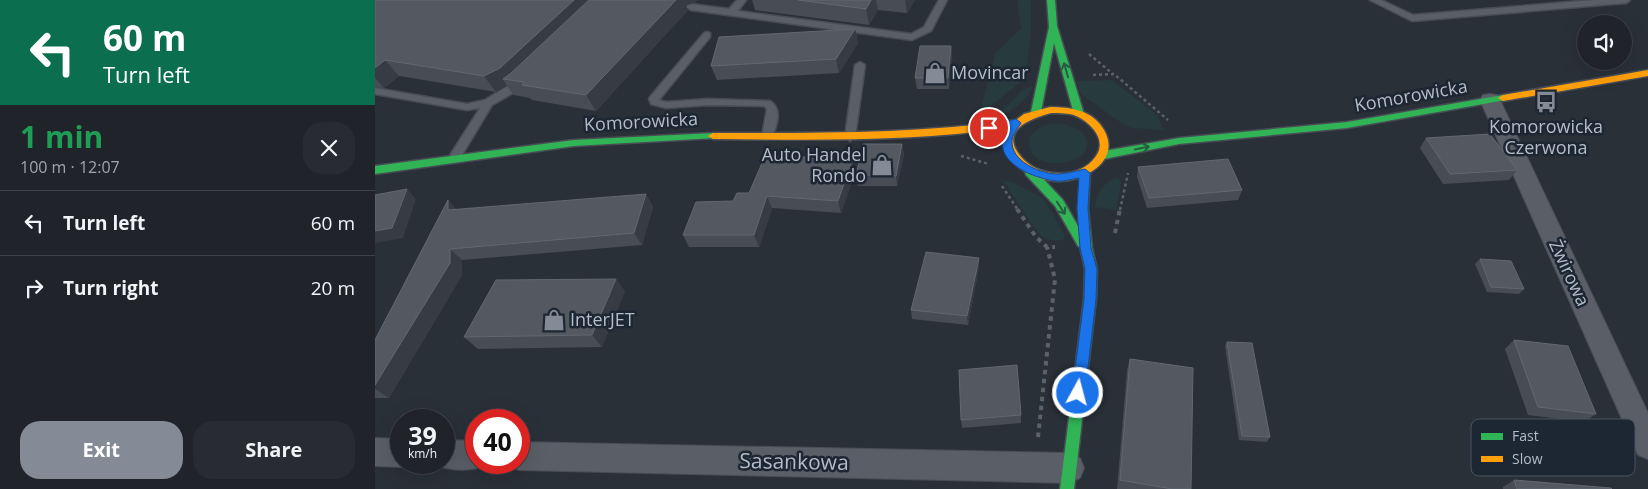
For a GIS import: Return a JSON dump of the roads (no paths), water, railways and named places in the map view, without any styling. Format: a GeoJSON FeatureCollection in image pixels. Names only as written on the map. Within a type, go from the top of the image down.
{"type":"FeatureCollection","features":[{"type":"Feature","properties":{"kind":"street"},"geometry":{"type":"LineString","coordinates":[[1051,0],[1053,26],[1079,114]]}},
{"type":"Feature","properties":{"kind":"street"},"geometry":{"type":"LineString","coordinates":[[1036,112],[1053,26]]}},
{"type":"Feature","properties":{"kind":"street","name":"Komorowicka"},"geometry":{"type":"LineString","coordinates":[[1104,156],[1179,141],[1347,125],[1648,73]]}},
{"type":"Feature","properties":{"kind":"street","name":"Żwirowa"},"geometry":{"type":"LineString","coordinates":[[1490,100],[1648,445]]}},
{"type":"Feature","properties":{"kind":"street"},"geometry":{"type":"LineString","coordinates":[[1030,172],[1058,178],[1085,173],[1097,165],[1104,156],[1107,142],[1105,129],[1079,114],[1065,110],[1036,112],[1016,123],[1010,131],[1007,140],[1009,157],[1030,172],[1059,203],[1086,248]]}},
{"type":"Feature","properties":{"kind":"street","name":"Komorowicka"},"geometry":{"type":"LineString","coordinates":[[375,170],[504,149],[597,140],[694,136],[911,137],[975,131],[1016,123]]}},
{"type":"Feature","properties":{"kind":"street","name":"Komorowicka"},"geometry":{"type":"LineString","coordinates":[[1144,136],[1179,141]]}},
{"type":"Feature","properties":{"kind":"street","name":"Komorowicka"},"geometry":{"type":"LineString","coordinates":[[911,137],[948,142]]}},
{"type":"Feature","properties":{"kind":"street"},"geometry":{"type":"LineString","coordinates":[[1068,478],[1090,299],[1091,269],[1086,248],[1083,208],[1085,173]]}},
{"type":"Feature","properties":{"kind":"street"},"geometry":{"type":"LineString","coordinates":[[375,452],[390,453]]}},
{"type":"Feature","properties":{"kind":"street","name":"Sasankowa"},"geometry":{"type":"LineString","coordinates":[[530,456],[1034,467],[1068,478]]}},
{"type":"Feature","properties":{"kind":"lane"},"geometry":{"type":"LineString","coordinates":[[731,12],[742,0]]}},
{"type":"Feature","properties":{"kind":"lane"},"geometry":{"type":"LineString","coordinates":[[691,7],[912,37],[928,29],[943,0]]}},
{"type":"Feature","properties":{"kind":"lane"},"geometry":{"type":"LineString","coordinates":[[1374,0],[1413,18],[1627,0]]}},
{"type":"Feature","properties":{"kind":"lane"},"geometry":{"type":"LineString","coordinates":[[707,35],[654,99],[655,102],[667,105],[708,102],[766,103],[772,107],[773,113],[767,136]]}},
{"type":"Feature","properties":{"kind":"lane"},"geometry":{"type":"LineString","coordinates":[[850,137],[860,65]]}},
{"type":"Feature","properties":{"kind":"lane"},"geometry":{"type":"LineString","coordinates":[[375,91],[467,107],[488,103],[516,87],[530,74]]}},
{"type":"Feature","properties":{"kind":"lane"},"geometry":{"type":"LineString","coordinates":[[455,157],[488,103]]}},
{"type":"Feature","properties":{"kind":"place","name":"Movincar"},"geometry":{"type":"Point","coordinates":[935,73]}},
{"type":"Feature","properties":{"kind":"place","name":"Komorowicka Czerwona"},"geometry":{"type":"Point","coordinates":[1546,102]}},
{"type":"Feature","properties":{"kind":"place","name":"Auto Handel Rondo"},"geometry":{"type":"Point","coordinates":[882,165]}},
{"type":"Feature","properties":{"kind":"place","name":"InterJET"},"geometry":{"type":"Point","coordinates":[554,320]}}]}
